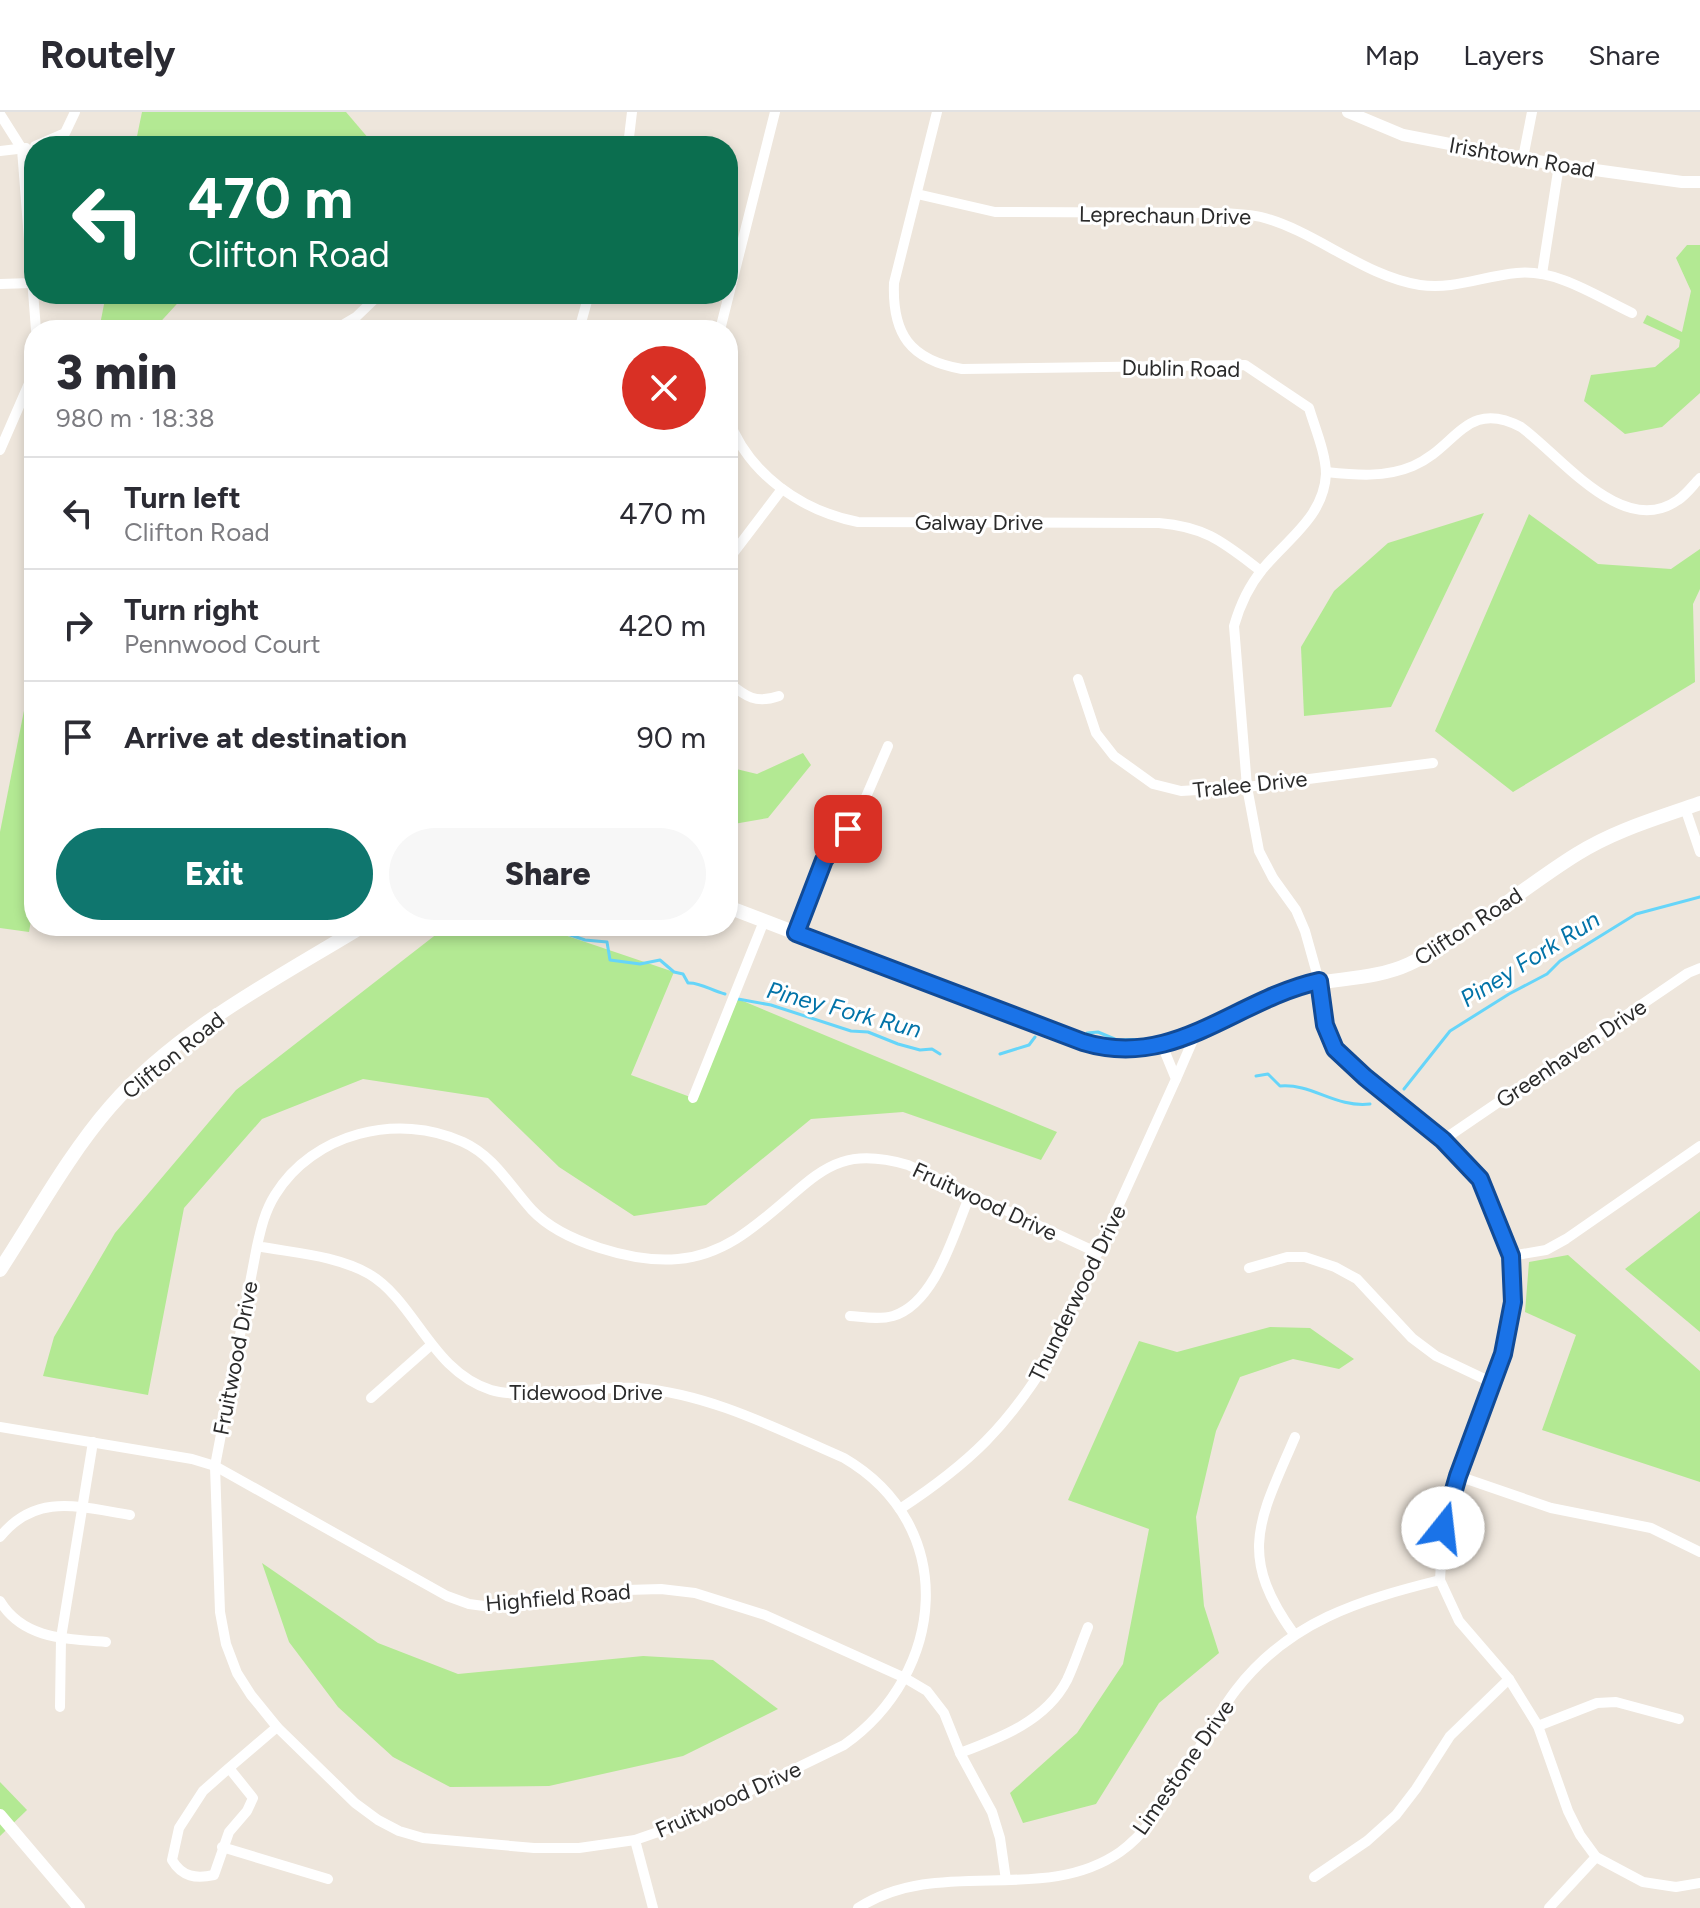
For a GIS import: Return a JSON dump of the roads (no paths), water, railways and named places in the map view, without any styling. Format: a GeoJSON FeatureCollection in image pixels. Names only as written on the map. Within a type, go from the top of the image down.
{"type":"FeatureCollection","features":[{"type":"Feature","properties":{"kind":"main road","name":"Clifton Road"},"geometry":{"type":"LineString","coordinates":[[738,911],[1096,1046],[1131,1050],[1162,1045],[1196,1033],[1300,985],[1378,974],[1412,963],[1577,854],[1610,836],[1700,803]]}},
{"type":"Feature","properties":{"kind":"main road","name":"Clifton Road"},"geometry":{"type":"LineString","coordinates":[[0,1270],[98,1122],[132,1084],[207,1024],[347,936]]}},
{"type":"Feature","properties":{"kind":"street"},"geometry":{"type":"LineString","coordinates":[[58,136],[65,133],[75,112]]}},
{"type":"Feature","properties":{"kind":"street"},"geometry":{"type":"LineString","coordinates":[[629,136],[632,112]]}},
{"type":"Feature","properties":{"kind":"street"},"geometry":{"type":"LineString","coordinates":[[738,243],[775,112]]}},
{"type":"Feature","properties":{"kind":"street","name":"Dublin Road"},"geometry":{"type":"LineString","coordinates":[[937,112],[894,283],[893,306],[899,328],[910,345],[924,358],[943,366],[962,369],[1245,365],[1309,408],[1326,472]]}},
{"type":"Feature","properties":{"kind":"street","name":"Irishtown Road"},"geometry":{"type":"LineString","coordinates":[[1348,112],[1403,135],[1559,165],[1700,182]]}},
{"type":"Feature","properties":{"kind":"street"},"geometry":{"type":"LineString","coordinates":[[1523,158],[1532,112]]}},
{"type":"Feature","properties":{"kind":"street"},"geometry":{"type":"LineString","coordinates":[[0,114],[22,149],[24,176]]}},
{"type":"Feature","properties":{"kind":"street"},"geometry":{"type":"LineString","coordinates":[[0,151],[22,149]]}},
{"type":"Feature","properties":{"kind":"street"},"geometry":{"type":"LineString","coordinates":[[1542,274],[1559,165]]}},
{"type":"Feature","properties":{"kind":"street","name":"Leprechaun Drive"},"geometry":{"type":"LineString","coordinates":[[917,194],[995,212],[1224,213],[1260,217],[1384,273],[1418,285],[1445,286],[1507,274],[1542,274],[1573,284],[1632,313]]}},
{"type":"Feature","properties":{"kind":"street"},"geometry":{"type":"LineString","coordinates":[[0,284],[24,283]]}},
{"type":"Feature","properties":{"kind":"street"},"geometry":{"type":"LineString","coordinates":[[351,320],[370,304]]}},
{"type":"Feature","properties":{"kind":"street"},"geometry":{"type":"LineString","coordinates":[[0,450],[24,395]]}},
{"type":"Feature","properties":{"kind":"street"},"geometry":{"type":"LineString","coordinates":[[1700,478],[1687,493],[1671,504],[1654,510],[1629,509],[1606,498],[1521,427],[1505,419],[1489,418],[1461,428],[1437,452],[1402,470],[1366,474],[1326,472],[1323,493],[1311,518],[1261,571],[1241,603],[1234,626],[1247,787],[1259,851],[1273,878],[1296,910],[1305,931],[1319,981],[1325,1025],[1335,1049],[1443,1140],[1480,1179],[1511,1256],[1513,1302],[1505,1345],[1458,1476],[1443,1528],[1440,1580],[1459,1621],[1509,1679],[1538,1726],[1568,1811],[1596,1857],[1643,1882],[1676,1887],[1700,1883]]}},
{"type":"Feature","properties":{"kind":"street","name":"Galway Drive"},"geometry":{"type":"LineString","coordinates":[[738,436],[762,472],[782,489],[830,516],[858,522],[1185,525],[1206,532],[1261,571]]}},
{"type":"Feature","properties":{"kind":"street"},"geometry":{"type":"LineString","coordinates":[[738,547],[782,489]]}},
{"type":"Feature","properties":{"kind":"street","name":"Tralee Drive"},"geometry":{"type":"LineString","coordinates":[[1078,679],[1096,733],[1114,756],[1153,784],[1181,791],[1247,787],[1433,763]]}},
{"type":"Feature","properties":{"kind":"street"},"geometry":{"type":"LineString","coordinates":[[738,690],[746,696],[765,701],[779,696]]}},
{"type":"Feature","properties":{"kind":"street"},"geometry":{"type":"LineString","coordinates":[[796,933],[824,860],[859,813],[888,746]]}},
{"type":"Feature","properties":{"kind":"street"},"geometry":{"type":"LineString","coordinates":[[1685,808],[1700,852]]}},
{"type":"Feature","properties":{"kind":"street"},"geometry":{"type":"LineString","coordinates":[[693,1098],[764,921]]}},
{"type":"Feature","properties":{"kind":"street","name":"Greenhaven Drive"},"geometry":{"type":"LineString","coordinates":[[1443,1140],[1688,973],[1700,968]]}},
{"type":"Feature","properties":{"kind":"street","name":"Thunderwood Drive"},"geometry":{"type":"LineString","coordinates":[[900,1509],[967,1460],[1001,1428],[1026,1396],[1051,1355],[1196,1033]]}},
{"type":"Feature","properties":{"kind":"street"},"geometry":{"type":"LineString","coordinates":[[1162,1045],[1176,1079]]}},
{"type":"Feature","properties":{"kind":"street","name":"Fruitwood Drive"},"geometry":{"type":"LineString","coordinates":[[905,1678],[885,1710],[867,1729],[844,1745],[681,1824],[635,1840],[564,1848],[423,1838],[388,1825],[355,1803],[277,1727],[237,1673],[226,1644],[220,1612],[215,1466],[264,1215],[276,1193],[313,1155],[359,1133],[410,1128],[465,1142],[504,1174],[533,1212],[552,1226],[628,1256],[652,1260],[697,1256],[744,1237],[806,1183],[843,1161],[888,1159],[908,1165],[1098,1253]]}},
{"type":"Feature","properties":{"kind":"street"},"geometry":{"type":"LineString","coordinates":[[1511,1256],[1546,1250],[1566,1239],[1700,1146]]}},
{"type":"Feature","properties":{"kind":"street"},"geometry":{"type":"LineString","coordinates":[[850,1316],[890,1317],[904,1312],[920,1300],[931,1285],[970,1195]]}},
{"type":"Feature","properties":{"kind":"street","name":"Tidewood Drive"},"geometry":{"type":"LineString","coordinates":[[257,1246],[346,1264],[370,1275],[388,1290],[431,1345],[471,1381],[492,1390],[513,1394],[633,1388],[683,1394],[730,1409],[853,1464],[882,1487],[900,1509],[915,1537],[923,1564],[927,1599],[921,1635],[905,1678]]}},
{"type":"Feature","properties":{"kind":"street"},"geometry":{"type":"LineString","coordinates":[[1249,1268],[1287,1257],[1305,1257],[1335,1267],[1357,1279],[1412,1338],[1436,1356],[1493,1383]]}},
{"type":"Feature","properties":{"kind":"street"},"geometry":{"type":"LineString","coordinates":[[371,1398],[431,1345]]}},
{"type":"Feature","properties":{"kind":"street","name":"Highfield Road"},"geometry":{"type":"LineString","coordinates":[[0,1427],[192,1459],[215,1466],[447,1596],[469,1604],[491,1607],[626,1590],[661,1589],[695,1593],[765,1615],[905,1678],[927,1691],[944,1713],[960,1753],[992,1812],[1000,1838],[1006,1880]]}},
{"type":"Feature","properties":{"kind":"street"},"geometry":{"type":"LineString","coordinates":[[1294,1634],[1276,1609],[1264,1584],[1259,1557],[1260,1525],[1295,1437]]}},
{"type":"Feature","properties":{"kind":"street"},"geometry":{"type":"LineString","coordinates":[[60,1707],[61,1638],[93,1442]]}},
{"type":"Feature","properties":{"kind":"street"},"geometry":{"type":"LineString","coordinates":[[1458,1476],[1551,1508],[1651,1528],[1679,1539],[1700,1552]]}},
{"type":"Feature","properties":{"kind":"street"},"geometry":{"type":"LineString","coordinates":[[0,1537],[24,1513],[38,1508],[82,1508],[130,1515]]}},
{"type":"Feature","properties":{"kind":"street","name":"Limestone Drive"},"geometry":{"type":"LineString","coordinates":[[858,1908],[876,1897],[925,1882],[1064,1875],[1096,1866],[1121,1851],[1144,1830],[1236,1690],[1264,1659],[1294,1634],[1338,1610],[1375,1596],[1440,1580]]}},
{"type":"Feature","properties":{"kind":"street"},"geometry":{"type":"LineString","coordinates":[[0,1601],[16,1622],[33,1631],[61,1638],[106,1642]]}},
{"type":"Feature","properties":{"kind":"street"},"geometry":{"type":"LineString","coordinates":[[960,1753],[996,1740],[1049,1705],[1066,1682],[1088,1627]]}},
{"type":"Feature","properties":{"kind":"street"},"geometry":{"type":"LineString","coordinates":[[1314,1877],[1367,1841],[1396,1815],[1450,1736],[1509,1679]]}},
{"type":"Feature","properties":{"kind":"street"},"geometry":{"type":"LineString","coordinates":[[1538,1726],[1597,1703],[1616,1702],[1679,1719]]}},
{"type":"Feature","properties":{"kind":"street"},"geometry":{"type":"LineString","coordinates":[[229,1768],[253,1798],[247,1811],[229,1832],[214,1875],[198,1878],[179,1871],[172,1860],[179,1828],[203,1791],[229,1768],[277,1727]]}},
{"type":"Feature","properties":{"kind":"street"},"geometry":{"type":"LineString","coordinates":[[0,1815],[79,1908]]}},
{"type":"Feature","properties":{"kind":"street"},"geometry":{"type":"LineString","coordinates":[[635,1840],[653,1908]]}},
{"type":"Feature","properties":{"kind":"street"},"geometry":{"type":"LineString","coordinates":[[222,1847],[328,1879]]}},
{"type":"Feature","properties":{"kind":"street"},"geometry":{"type":"LineString","coordinates":[[1549,1908],[1596,1857]]}},
{"type":"Feature","properties":{"kind":"street"},"geometry":{"type":"LineString","coordinates":[[876,1897],[881,1908]]}},
{"type":"Feature","properties":{"kind":"waterway","name":"Piney Fork Run"},"geometry":{"type":"LineString","coordinates":[[1404,1089],[1450,1031],[1547,974],[1560,961],[1636,914],[1700,897]]}},
{"type":"Feature","properties":{"kind":"waterway"},"geometry":{"type":"LineString","coordinates":[[573,936],[607,942],[610,960],[640,964],[660,960],[674,972],[683,974],[688,983],[725,994]]}},
{"type":"Feature","properties":{"kind":"waterway","name":"Piney Fork Run"},"geometry":{"type":"LineString","coordinates":[[738,999],[771,1005],[851,1031],[868,1032],[898,1044],[920,1050],[932,1049],[940,1054]]}},
{"type":"Feature","properties":{"kind":"waterway","name":"Piney Fork Run"},"geometry":{"type":"LineString","coordinates":[[1087,1033],[1098,1032],[1117,1040],[1159,1039]]}},
{"type":"Feature","properties":{"kind":"waterway","name":"Piney Fork Run"},"geometry":{"type":"LineString","coordinates":[[1000,1054],[1029,1045],[1035,1037]]}},
{"type":"Feature","properties":{"kind":"waterway","name":"Piney Fork Run"},"geometry":{"type":"LineString","coordinates":[[1256,1076],[1268,1074],[1280,1086],[1303,1088],[1346,1102],[1370,1104]]}}]}
